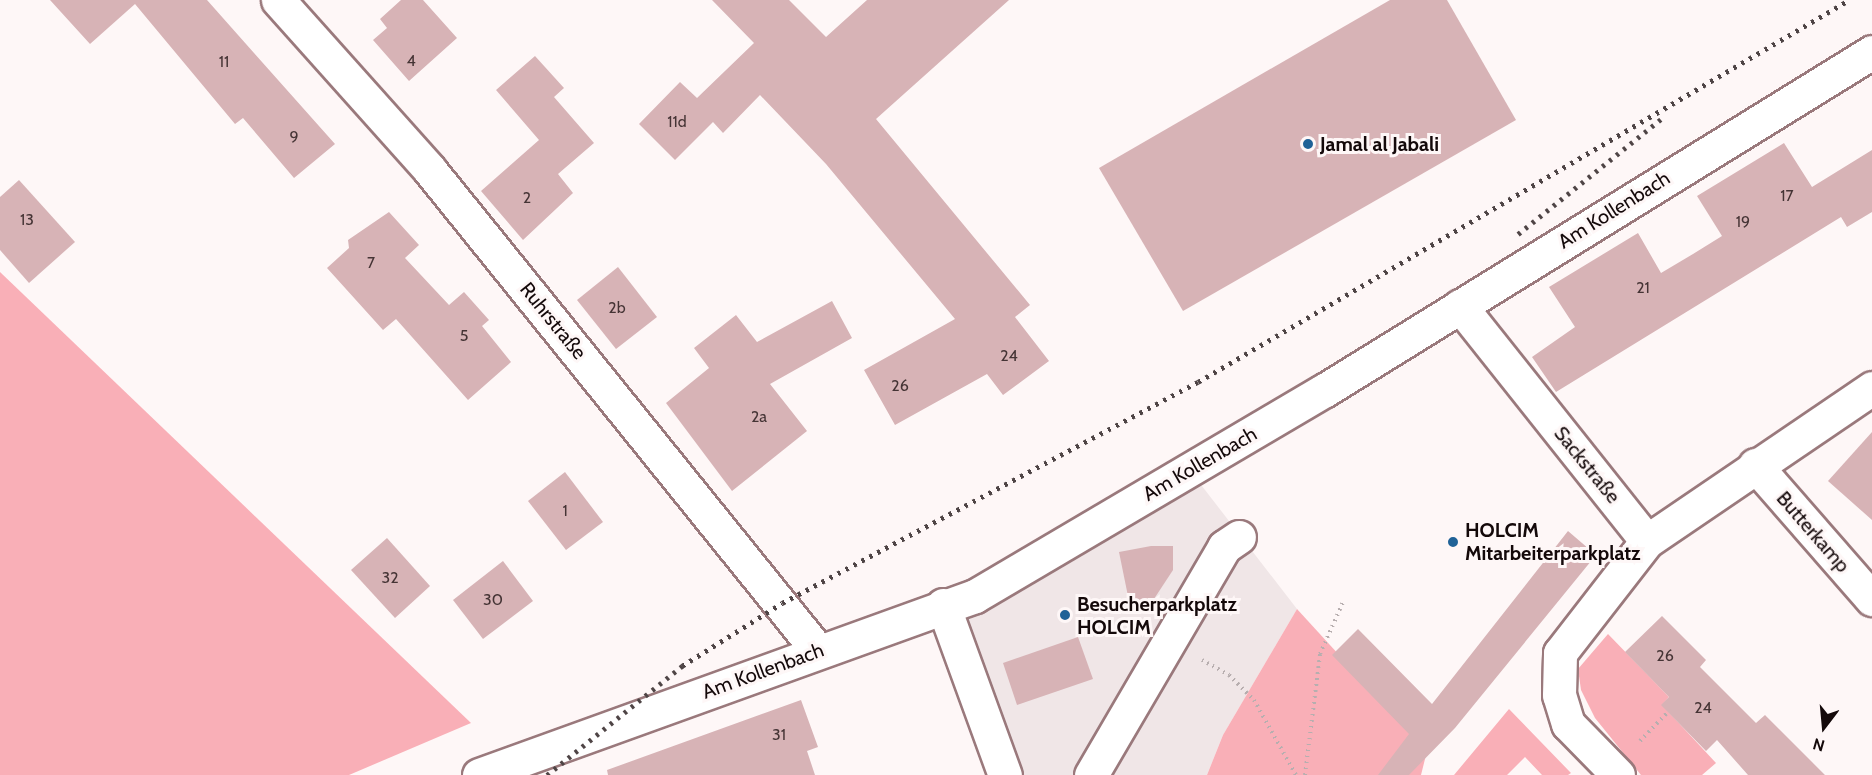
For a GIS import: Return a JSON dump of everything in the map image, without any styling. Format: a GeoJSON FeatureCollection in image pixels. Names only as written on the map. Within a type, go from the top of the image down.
{"type":"FeatureCollection","features":[{"type":"Feature","properties":{"kind":"street","name":"Ruhrstraße"},"geometry":{"type":"LineString","coordinates":[[278,0],[429,169],[818,651]]}},
{"type":"Feature","properties":{"kind":"street","name":"Am Kollenbach"},"geometry":{"type":"LineString","coordinates":[[479,775],[943,605],[975,596],[1460,306],[1872,52]]}},
{"type":"Feature","properties":{"kind":"street","name":"Sackstraße"},"geometry":{"type":"LineString","coordinates":[[1460,306],[1647,541]]}},
{"type":"Feature","properties":{"kind":"street"},"geometry":{"type":"LineString","coordinates":[[1618,775],[1568,724],[1559,695],[1560,653],[1647,541],[1755,465],[1872,388]]}},
{"type":"Feature","properties":{"kind":"street","name":"Butterkamp"},"geometry":{"type":"LineString","coordinates":[[1755,465],[1872,599]]}},
{"type":"Feature","properties":{"kind":"street"},"geometry":{"type":"LineString","coordinates":[[1091,775],[1220,554],[1239,537]]}},
{"type":"Feature","properties":{"kind":"street"},"geometry":{"type":"LineString","coordinates":[[943,605],[1005,775]]}},
{"type":"Feature","properties":{"kind":"path"},"geometry":{"type":"LineString","coordinates":[[1305,775],[1320,654],[1343,603]]}},
{"type":"Feature","properties":{"kind":"shaded area"},"geometry":{"type":"Polygon","coordinates":[[[0,272],[471,723],[349,775],[0,775],[0,272]]]}},
{"type":"Feature","properties":{"kind":"shaded area"},"geometry":{"type":"Polygon","coordinates":[[[1195,477],[1297,609],[1223,735],[1207,775],[992,775],[937,627],[1195,477]]]}},
{"type":"Feature","properties":{"kind":"shaded area"},"geometry":{"type":"Polygon","coordinates":[[[1297,609],[1427,751],[1421,775],[1207,775],[1223,735],[1297,609]]]}},
{"type":"Feature","properties":{"kind":"shaded area"},"geometry":{"type":"Polygon","coordinates":[[[1608,634],[1669,697],[1662,705],[1716,763],[1702,775],[1641,775],[1595,718],[1581,690],[1578,669],[1608,634]]]}},
{"type":"Feature","properties":{"kind":"shaded area"},"geometry":{"type":"Polygon","coordinates":[[[1509,709],[1571,773],[1542,775],[1525,757],[1507,775],[1454,775],[1509,709]]]}},
{"type":"Feature","properties":{"kind":"building"},"geometry":{"type":"Polygon","coordinates":[[[50,0],[207,0],[335,144],[294,178],[243,118],[235,124],[135,4],[90,44],[50,0]]]}},
{"type":"Feature","properties":{"kind":"building"},"geometry":{"type":"Polygon","coordinates":[[[401,0],[423,0],[457,38],[409,81],[373,40],[387,28],[380,19],[401,0]]]}},
{"type":"Feature","properties":{"kind":"building"},"geometry":{"type":"Polygon","coordinates":[[[712,0],[789,0],[826,37],[867,0],[1009,0],[876,119],[1030,305],[1015,317],[1049,361],[1003,395],[987,374],[895,425],[864,370],[955,319],[826,164],[760,95],[723,133],[713,122],[675,160],[639,124],[680,82],[697,98],[754,43],[712,0]]]}},
{"type":"Feature","properties":{"kind":"building","name":"Jamal al Jabali"},"geometry":{"type":"Polygon","coordinates":[[[1390,0],[1447,0],[1516,120],[1183,311],[1099,168],[1390,0]]]}},
{"type":"Feature","properties":{"kind":"building"},"geometry":{"type":"Polygon","coordinates":[[[535,56],[564,88],[554,97],[594,143],[558,174],[573,193],[523,240],[481,191],[539,140],[496,90],[535,56]]]}},
{"type":"Feature","properties":{"kind":"building"},"geometry":{"type":"Polygon","coordinates":[[[1784,143],[1812,187],[1872,150],[1872,212],[1847,227],[1841,217],[1556,392],[1532,357],[1575,327],[1549,287],[1638,233],[1661,273],[1693,254],[1722,236],[1697,196],[1784,143]]]}},
{"type":"Feature","properties":{"kind":"building"},"geometry":{"type":"Polygon","coordinates":[[[19,180],[75,242],[29,283],[0,250],[0,197],[19,180]]]}},
{"type":"Feature","properties":{"kind":"building"},"geometry":{"type":"Polygon","coordinates":[[[389,212],[419,245],[405,258],[449,305],[464,292],[489,320],[482,326],[511,362],[468,400],[396,319],[383,330],[327,268],[349,248],[348,240],[389,212]]]}},
{"type":"Feature","properties":{"kind":"building"},"geometry":{"type":"Polygon","coordinates":[[[618,267],[657,317],[616,349],[577,300],[618,267]]]}},
{"type":"Feature","properties":{"kind":"building"},"geometry":{"type":"Polygon","coordinates":[[[832,301],[852,338],[770,384],[807,431],[732,491],[666,403],[709,368],[694,348],[736,315],[757,342],[832,301]]]}},
{"type":"Feature","properties":{"kind":"building"},"geometry":{"type":"Polygon","coordinates":[[[1872,432],[1872,520],[1828,481],[1872,432]]]}},
{"type":"Feature","properties":{"kind":"building"},"geometry":{"type":"Polygon","coordinates":[[[565,472],[603,522],[566,550],[528,501],[565,472]]]}},
{"type":"Feature","properties":{"kind":"building"},"geometry":{"type":"Polygon","coordinates":[[[1568,531],[1596,555],[1455,728],[1409,775],[1378,775],[1409,734],[1332,655],[1358,629],[1432,704],[1568,531]]]}},
{"type":"Feature","properties":{"kind":"building"},"geometry":{"type":"Polygon","coordinates":[[[387,538],[430,586],[395,618],[351,570],[387,538]]]}},
{"type":"Feature","properties":{"kind":"building"},"geometry":{"type":"Polygon","coordinates":[[[1151,546],[1173,546],[1173,570],[1152,602],[1130,606],[1119,552],[1151,546]]]}},
{"type":"Feature","properties":{"kind":"building"},"geometry":{"type":"Polygon","coordinates":[[[503,561],[533,601],[483,639],[453,600],[503,561]]]}},
{"type":"Feature","properties":{"kind":"building"},"geometry":{"type":"Polygon","coordinates":[[[1662,616],[1706,660],[1700,667],[1756,723],[1765,715],[1825,775],[1748,775],[1717,740],[1706,751],[1661,705],[1669,697],[1625,652],[1662,616]]]}},
{"type":"Feature","properties":{"kind":"building"},"geometry":{"type":"Polygon","coordinates":[[[1078,637],[1093,679],[1017,705],[1003,663],[1078,637]]]}},
{"type":"Feature","properties":{"kind":"building"},"geometry":{"type":"Polygon","coordinates":[[[801,700],[818,747],[807,751],[815,775],[608,775],[607,770],[801,700]]]}},
{"type":"Feature","properties":{"kind":"railway"},"geometry":{"type":"LineString","coordinates":[[547,775],[682,666],[782,603],[1198,382],[1849,0]]}},
{"type":"Feature","properties":{"kind":"railway"},"geometry":{"type":"LineString","coordinates":[[1518,234],[1661,119]]}},
{"type":"Feature","properties":{"kind":"place","name":"Jamal al Jabali"},"geometry":{"type":"Point","coordinates":[1308,144]}},
{"type":"Feature","properties":{"kind":"place","name":"HOLCIM Mitarbeiterparkplatz"},"geometry":{"type":"Point","coordinates":[1453,542]}},
{"type":"Feature","properties":{"kind":"place","name":"Besucherparkplatz HOLCIM"},"geometry":{"type":"Point","coordinates":[1065,615]}}]}
